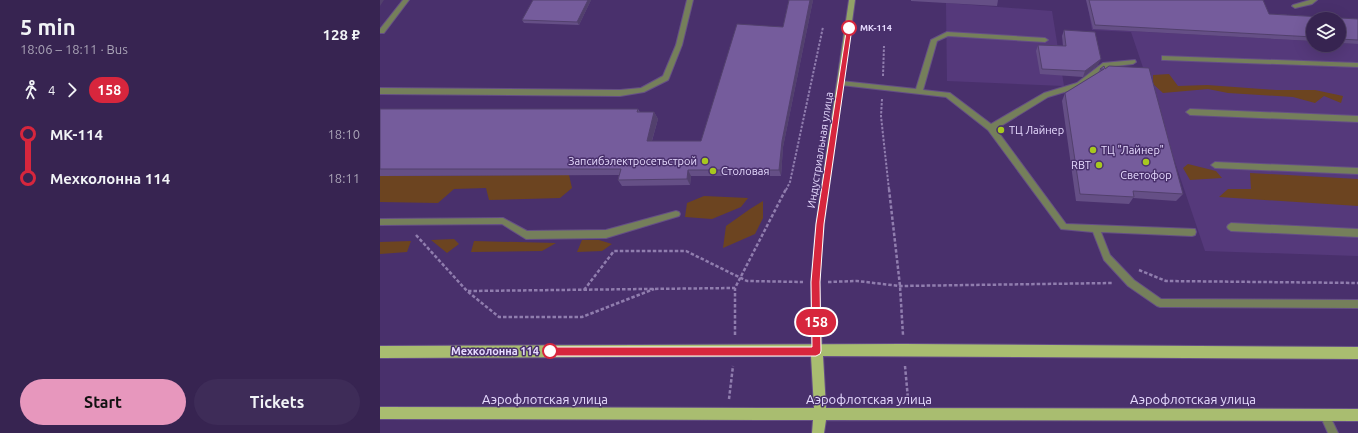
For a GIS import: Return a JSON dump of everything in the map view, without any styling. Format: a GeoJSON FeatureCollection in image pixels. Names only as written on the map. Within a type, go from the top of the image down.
{"type":"FeatureCollection","features":[{"type":"Feature","properties":{"kind":"main road","name":"Индустриальная улица"},"geometry":{"type":"LineString","coordinates":[[816,351],[815,282],[820,224],[852,0]]}},
{"type":"Feature","properties":{"kind":"main road"},"geometry":{"type":"LineString","coordinates":[[380,352],[904,350],[1358,353]]}},
{"type":"Feature","properties":{"kind":"main road"},"geometry":{"type":"LineString","coordinates":[[816,351],[820,415],[824,433]]}},
{"type":"Feature","properties":{"kind":"main road","name":"Аэрофлотская улица"},"geometry":{"type":"LineString","coordinates":[[380,413],[1358,415]]}},
{"type":"Feature","properties":{"kind":"main road"},"geometry":{"type":"LineString","coordinates":[[818,433],[820,415]]}},
{"type":"Feature","properties":{"kind":"street"},"geometry":{"type":"LineString","coordinates":[[382,31],[406,0]]}},
{"type":"Feature","properties":{"kind":"street"},"geometry":{"type":"LineString","coordinates":[[380,91],[620,93],[642,90],[666,78],[679,45],[690,0]]}},
{"type":"Feature","properties":{"kind":"street"},"geometry":{"type":"LineString","coordinates":[[1295,6],[1310,3],[1314,0]]}},
{"type":"Feature","properties":{"kind":"street"},"geometry":{"type":"LineString","coordinates":[[919,92],[934,40],[946,34],[1045,40]]}},
{"type":"Feature","properties":{"kind":"street"},"geometry":{"type":"LineString","coordinates":[[1164,58],[1358,66]]}},
{"type":"Feature","properties":{"kind":"street"},"geometry":{"type":"LineString","coordinates":[[991,128],[1046,95],[1079,85],[1105,65],[1133,62]]}},
{"type":"Feature","properties":{"kind":"street"},"geometry":{"type":"LineString","coordinates":[[841,83],[948,95],[991,128],[1064,227],[1192,232]]}},
{"type":"Feature","properties":{"kind":"street"},"geometry":{"type":"LineString","coordinates":[[1190,112],[1358,119]]}},
{"type":"Feature","properties":{"kind":"street"},"geometry":{"type":"LineString","coordinates":[[1215,164],[1358,171]]}},
{"type":"Feature","properties":{"kind":"street"},"geometry":{"type":"LineString","coordinates":[[380,222],[503,221],[526,236],[606,234],[676,214]]}},
{"type":"Feature","properties":{"kind":"street"},"geometry":{"type":"LineString","coordinates":[[1231,227],[1358,232]]}},
{"type":"Feature","properties":{"kind":"street"},"geometry":{"type":"LineString","coordinates":[[1096,229],[1107,257],[1131,283],[1160,303],[1358,304]]}},
{"type":"Feature","properties":{"kind":"street"},"geometry":{"type":"LineString","coordinates":[[1325,415],[1334,433]]}},
{"type":"Feature","properties":{"kind":"path"},"geometry":{"type":"LineString","coordinates":[[727,414],[735,351],[735,288],[790,182],[823,27]]}},
{"type":"Feature","properties":{"kind":"path"},"geometry":{"type":"LineString","coordinates":[[884,46],[881,116],[900,286],[909,414]]}},
{"type":"Feature","properties":{"kind":"path"},"geometry":{"type":"LineString","coordinates":[[404,222],[467,292],[499,318],[582,316],[654,289]]}},
{"type":"Feature","properties":{"kind":"path"},"geometry":{"type":"LineString","coordinates":[[584,290],[614,251],[686,251],[748,281],[857,281],[900,286],[1131,283]]}},
{"type":"Feature","properties":{"kind":"path"},"geometry":{"type":"LineString","coordinates":[[1133,267],[1166,281],[1358,283]]}},
{"type":"Feature","properties":{"kind":"path"},"geometry":{"type":"LineString","coordinates":[[467,292],[735,288]]}},
{"type":"Feature","properties":{"kind":"shaded area"},"geometry":{"type":"Polygon","coordinates":[[[946,3],[1052,11],[1064,86],[947,81],[946,3]]]}},
{"type":"Feature","properties":{"kind":"shaded area"},"geometry":{"type":"Polygon","coordinates":[[[1088,8],[1306,20],[1093,29],[1306,41],[1306,52],[1346,52],[1346,43],[1358,44],[1358,256],[1205,251],[1131,32],[1092,30],[1088,8]]]}},
{"type":"Feature","properties":{"kind":"shaded area"},"geometry":{"type":"Polygon","coordinates":[[[1169,74],[1178,86],[1207,85],[1276,90],[1315,90],[1343,96],[1341,103],[1324,96],[1315,103],[1293,97],[1228,93],[1208,89],[1163,93],[1153,84],[1153,75],[1169,74]]]}},
{"type":"Feature","properties":{"kind":"shaded area"},"geometry":{"type":"Polygon","coordinates":[[[1188,164],[1216,171],[1222,178],[1190,180],[1183,168],[1188,164]]]}},
{"type":"Feature","properties":{"kind":"shaded area"},"geometry":{"type":"Polygon","coordinates":[[[1250,173],[1358,179],[1358,206],[1219,197],[1228,189],[1251,189],[1250,173]]]}},
{"type":"Feature","properties":{"kind":"shaded area"},"geometry":{"type":"Polygon","coordinates":[[[569,175],[572,188],[560,198],[489,200],[486,188],[454,189],[438,203],[380,202],[380,176],[569,175]]]}},
{"type":"Feature","properties":{"kind":"shaded area"},"geometry":{"type":"Polygon","coordinates":[[[704,196],[748,198],[741,207],[712,219],[685,217],[687,203],[704,196]]]}},
{"type":"Feature","properties":{"kind":"shaded area"},"geometry":{"type":"Polygon","coordinates":[[[763,201],[763,218],[755,234],[723,248],[726,226],[763,201]]]}},
{"type":"Feature","properties":{"kind":"shaded area"},"geometry":{"type":"Polygon","coordinates":[[[454,239],[459,244],[447,253],[431,240],[454,239]]]}},
{"type":"Feature","properties":{"kind":"shaded area"},"geometry":{"type":"Polygon","coordinates":[[[582,240],[599,240],[612,244],[602,251],[577,252],[582,240]]]}},
{"type":"Feature","properties":{"kind":"shaded area"},"geometry":{"type":"Polygon","coordinates":[[[411,241],[407,252],[380,254],[380,242],[411,241]]]}},
{"type":"Feature","properties":{"kind":"shaded area"},"geometry":{"type":"Polygon","coordinates":[[[474,241],[556,243],[542,251],[471,252],[474,241]]]}},
{"type":"Feature","properties":{"kind":"building"},"geometry":{"type":"Polygon","coordinates":[[[533,0],[588,0],[577,22],[522,20],[533,0]]]}},
{"type":"Feature","properties":{"kind":"building"},"geometry":{"type":"Polygon","coordinates":[[[789,0],[810,0],[782,141],[779,170],[688,170],[687,179],[618,180],[621,169],[380,169],[380,109],[638,109],[637,112],[654,112],[647,141],[701,141],[737,24],[783,27],[789,0]]]}},
{"type":"Feature","properties":{"kind":"building"},"geometry":{"type":"Polygon","coordinates":[[[1089,0],[1263,0],[1269,14],[1306,16],[1306,37],[1095,25],[1089,0]]]}},
{"type":"Feature","properties":{"kind":"building"},"geometry":{"type":"Polygon","coordinates":[[[1346,18],[1358,19],[1358,40],[1346,39],[1346,18]]]}},
{"type":"Feature","properties":{"kind":"building"},"geometry":{"type":"Polygon","coordinates":[[[1064,30],[1095,32],[1101,59],[1085,71],[1042,69],[1038,45],[1066,46],[1064,30]]]}},
{"type":"Feature","properties":{"kind":"building"},"geometry":{"type":"Polygon","coordinates":[[[1104,66],[1105,69],[1109,66],[1149,68],[1183,194],[1133,191],[1134,197],[1080,194],[1065,93],[1104,69],[1100,69],[1104,66]]]}},
{"type":"Feature","properties":{"kind":"bus line","name":"158"},"geometry":{"type":"LineString","coordinates":[[550,351],[816,351],[815,282],[820,224],[849,28]]}},
{"type":"Feature","properties":{"kind":"place","name":"МК-114"},"geometry":{"type":"Point","coordinates":[849,28]}},
{"type":"Feature","properties":{"kind":"place","name":"ТЦ Лайнер"},"geometry":{"type":"Point","coordinates":[1001,130]}},
{"type":"Feature","properties":{"kind":"place","name":"ТЦ \"Лайнер\""},"geometry":{"type":"Point","coordinates":[1093,150]}},
{"type":"Feature","properties":{"kind":"place","name":"Запсибэлектросетьстрой"},"geometry":{"type":"Point","coordinates":[705,161]}},
{"type":"Feature","properties":{"kind":"place","name":"Светофор"},"geometry":{"type":"Point","coordinates":[1146,162]}},
{"type":"Feature","properties":{"kind":"place","name":"RBT"},"geometry":{"type":"Point","coordinates":[1099,165]}},
{"type":"Feature","properties":{"kind":"place","name":"Столовая"},"geometry":{"type":"Point","coordinates":[713,171]}},
{"type":"Feature","properties":{"kind":"place","name":"Мехколонна 114"},"geometry":{"type":"Point","coordinates":[550,351]}}]}
